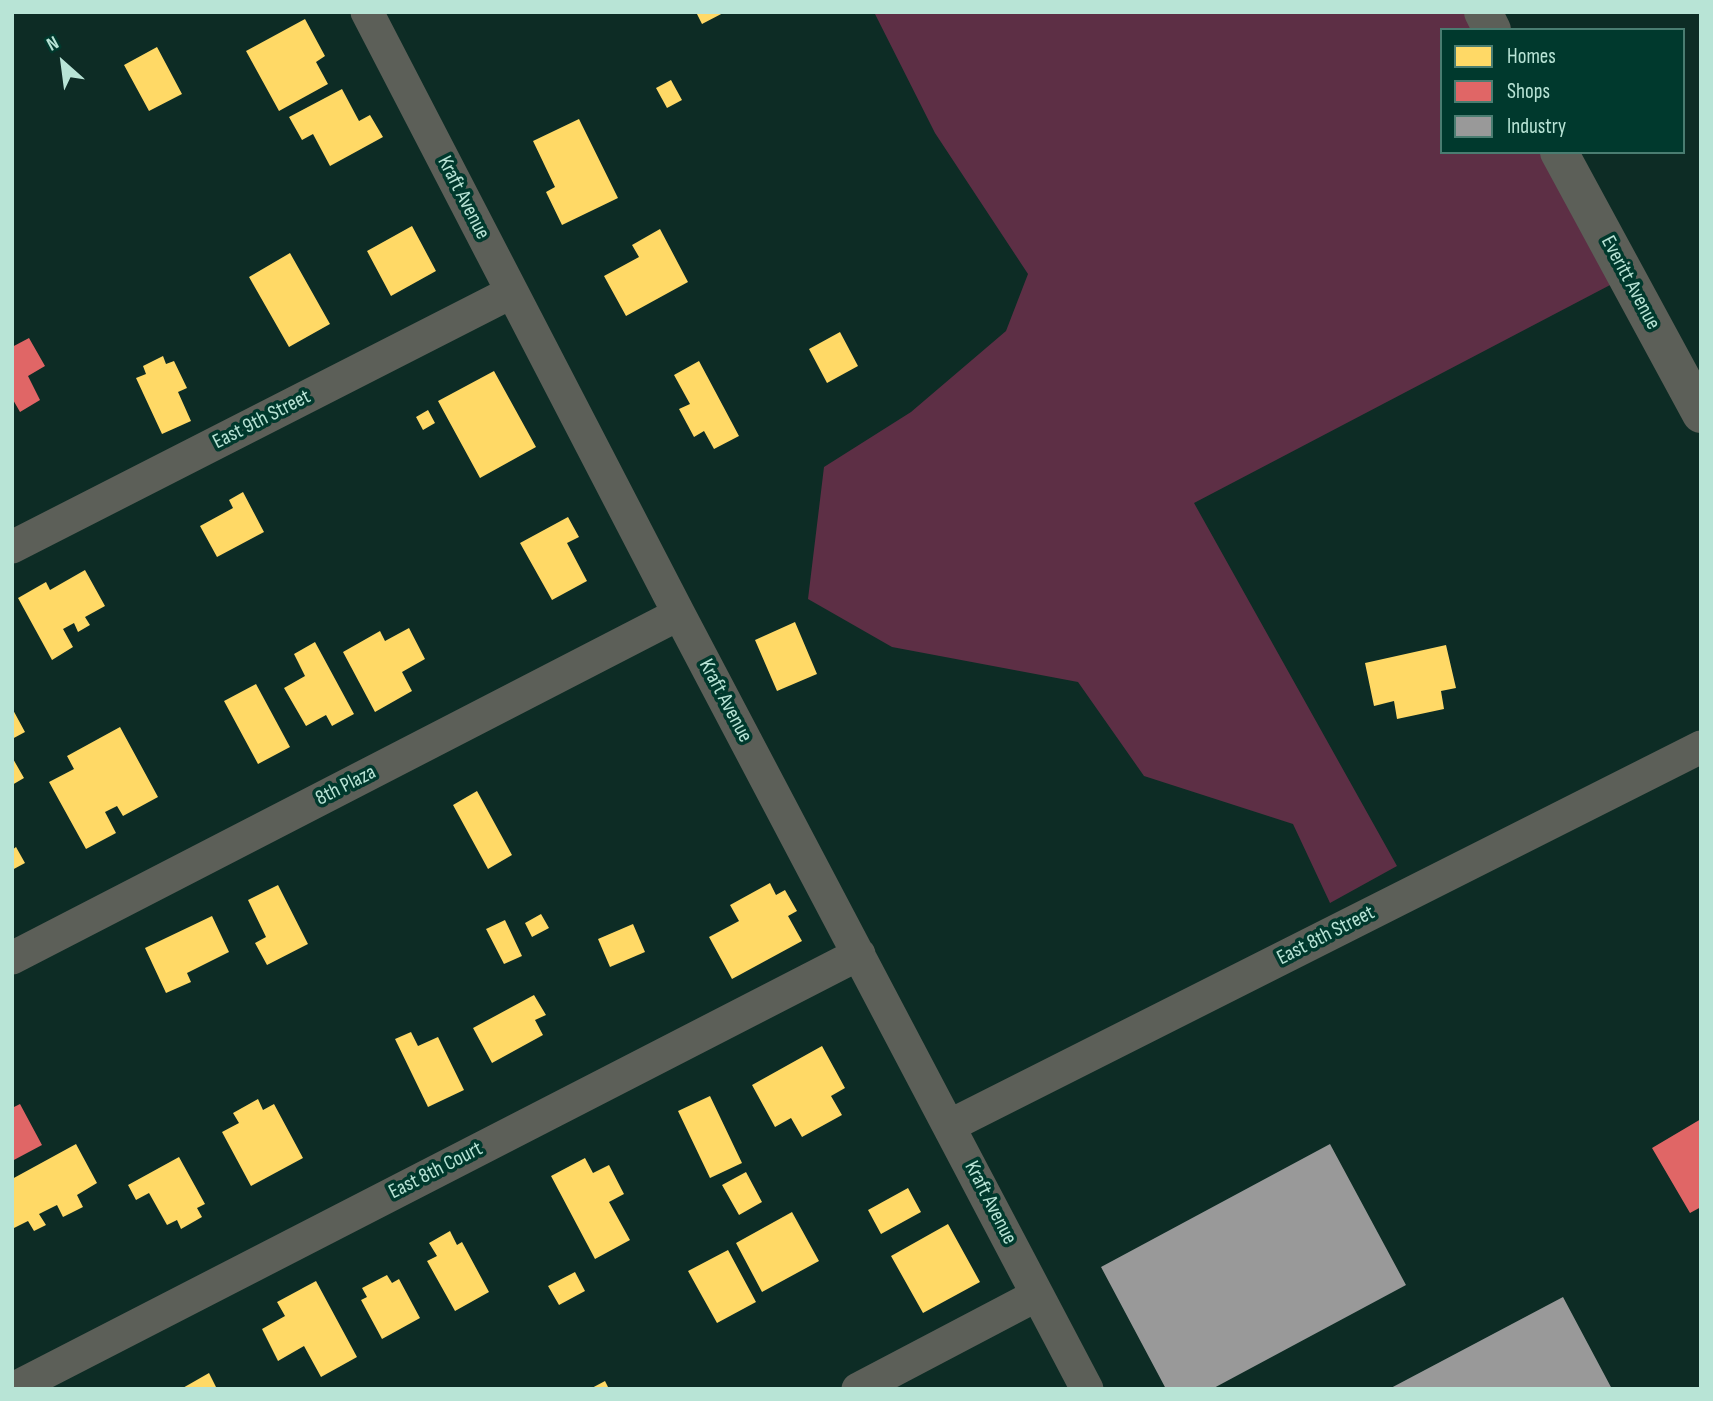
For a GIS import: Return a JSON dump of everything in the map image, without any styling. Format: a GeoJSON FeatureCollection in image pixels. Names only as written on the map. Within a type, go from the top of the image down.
{"type":"FeatureCollection","features":[{"type":"Feature","properties":{"kind":"street","name":"Kraft Avenue"},"geometry":{"type":"LineString","coordinates":[[367,12],[679,614],[951,1125],[1087,1389]]}},
{"type":"Feature","properties":{"kind":"street"},"geometry":{"type":"LineString","coordinates":[[1483,12],[1491,28]]}},
{"type":"Feature","properties":{"kind":"street","name":"Everitt Avenue"},"geometry":{"type":"LineString","coordinates":[[1560,154],[1701,414]]}},
{"type":"Feature","properties":{"kind":"street","name":"East 9th Street"},"geometry":{"type":"LineString","coordinates":[[12,547],[512,292]]}},
{"type":"Feature","properties":{"kind":"street","name":"8th Plaza"},"geometry":{"type":"LineString","coordinates":[[12,958],[679,614]]}},
{"type":"Feature","properties":{"kind":"street","name":"East 8th Street"},"geometry":{"type":"LineString","coordinates":[[951,1125],[1701,747]]}},
{"type":"Feature","properties":{"kind":"street","name":"East 8th Court"},"geometry":{"type":"LineString","coordinates":[[13,1389],[859,954]]}},
{"type":"Feature","properties":{"kind":"street"},"geometry":{"type":"LineString","coordinates":[[858,1389],[1037,1295]]}},
{"type":"Feature","properties":{"kind":"shaded area"},"geometry":{"type":"Polygon","coordinates":[[[874,12],[1465,12],[1473,28],[1440,28],[1440,154],[1542,154],[1612,284],[1194,503],[1397,866],[1330,903],[1293,824],[1144,776],[1078,682],[892,647],[808,599],[824,467],[911,412],[1006,331],[1028,274],[935,133],[874,12]]]}},
{"type":"Feature","properties":{"kind":"building: Homes"},"geometry":{"type":"Polygon","coordinates":[[[696,12],[725,12],[702,24],[696,12]]]}},
{"type":"Feature","properties":{"kind":"building: Homes"},"geometry":{"type":"Polygon","coordinates":[[[305,19],[325,56],[316,62],[328,84],[279,111],[246,51],[305,19]]]}},
{"type":"Feature","properties":{"kind":"building: Homes"},"geometry":{"type":"Polygon","coordinates":[[[157,47],[182,94],[149,111],[124,65],[157,47]]]}},
{"type":"Feature","properties":{"kind":"building: Homes"},"geometry":{"type":"Polygon","coordinates":[[[671,80],[682,100],[667,108],[656,88],[671,80]]]}},
{"type":"Feature","properties":{"kind":"building: Homes"},"geometry":{"type":"Polygon","coordinates":[[[342,89],[359,121],[370,115],[383,137],[330,166],[313,134],[302,140],[289,117],[342,89]]]}},
{"type":"Feature","properties":{"kind":"building: Homes"},"geometry":{"type":"Polygon","coordinates":[[[579,119],[618,198],[562,225],[546,192],[555,187],[533,141],[579,119]]]}},
{"type":"Feature","properties":{"kind":"building: Homes"},"geometry":{"type":"Polygon","coordinates":[[[412,226],[436,271],[391,296],[367,251],[412,226]]]}},
{"type":"Feature","properties":{"kind":"building: Homes"},"geometry":{"type":"Polygon","coordinates":[[[660,229],[688,282],[626,316],[604,276],[639,257],[632,245],[660,229]]]}},
{"type":"Feature","properties":{"kind":"building: Homes"},"geometry":{"type":"Polygon","coordinates":[[[290,253],[330,324],[289,347],[249,277],[290,253]]]}},
{"type":"Feature","properties":{"kind":"building: Homes"},"geometry":{"type":"Polygon","coordinates":[[[840,332],[858,366],[827,383],[809,349],[840,332]]]}},
{"type":"Feature","properties":{"kind":"building: Homes"},"geometry":{"type":"Polygon","coordinates":[[[163,356],[166,364],[174,361],[187,388],[178,392],[191,421],[162,434],[136,378],[146,374],[143,366],[163,356]]]}},
{"type":"Feature","properties":{"kind":"building: Homes"},"geometry":{"type":"Polygon","coordinates":[[[699,361],[739,436],[714,449],[704,431],[694,437],[679,409],[690,404],[674,375],[699,361]]]}},
{"type":"Feature","properties":{"kind":"building: Homes"},"geometry":{"type":"Polygon","coordinates":[[[494,371],[536,447],[480,478],[438,401],[494,371]]]}},
{"type":"Feature","properties":{"kind":"building: Homes"},"geometry":{"type":"Polygon","coordinates":[[[428,410],[435,423],[423,430],[416,417],[428,410]]]}},
{"type":"Feature","properties":{"kind":"building: Homes"},"geometry":{"type":"Polygon","coordinates":[[[243,492],[264,532],[217,557],[200,526],[233,508],[229,500],[243,492]]]}},
{"type":"Feature","properties":{"kind":"building: Homes"},"geometry":{"type":"Polygon","coordinates":[[[568,517],[579,537],[567,543],[587,581],[552,600],[520,543],[568,517]]]}},
{"type":"Feature","properties":{"kind":"building: Homes"},"geometry":{"type":"Polygon","coordinates":[[[85,570],[105,606],[85,617],[90,625],[78,632],[74,623],[63,629],[73,647],[52,660],[18,598],[46,582],[50,590],[85,570]]]}},
{"type":"Feature","properties":{"kind":"building: Homes"},"geometry":{"type":"Polygon","coordinates":[[[795,622],[817,674],[777,691],[755,640],[795,622]]]}},
{"type":"Feature","properties":{"kind":"building: Homes"},"geometry":{"type":"Polygon","coordinates":[[[409,628],[425,659],[402,672],[412,691],[375,712],[343,652],[380,631],[385,641],[409,628]]]}},
{"type":"Feature","properties":{"kind":"building: Homes"},"geometry":{"type":"Polygon","coordinates":[[[315,642],[354,714],[332,726],[326,715],[306,726],[284,688],[305,676],[294,654],[315,642]]]}},
{"type":"Feature","properties":{"kind":"building: Homes"},"geometry":{"type":"Polygon","coordinates":[[[1446,645],[1456,688],[1441,691],[1444,709],[1397,719],[1394,701],[1374,706],[1365,663],[1446,645]]]}},
{"type":"Feature","properties":{"kind":"building: Homes"},"geometry":{"type":"Polygon","coordinates":[[[256,684],[290,747],[258,764],[224,701],[256,684]]]}},
{"type":"Feature","properties":{"kind":"building: Homes"},"geometry":{"type":"Polygon","coordinates":[[[12,708],[25,732],[12,739],[12,708]]]}},
{"type":"Feature","properties":{"kind":"building: Homes"},"geometry":{"type":"Polygon","coordinates":[[[120,727],[158,797],[123,816],[117,806],[105,812],[116,833],[86,849],[49,782],[74,769],[67,756],[120,727]]]}},
{"type":"Feature","properties":{"kind":"building: Homes"},"geometry":{"type":"Polygon","coordinates":[[[12,757],[24,778],[12,785],[12,757]]]}},
{"type":"Feature","properties":{"kind":"building: Homes"},"geometry":{"type":"Polygon","coordinates":[[[477,791],[512,855],[488,869],[453,805],[477,791]]]}},
{"type":"Feature","properties":{"kind":"building: Homes"},"geometry":{"type":"Polygon","coordinates":[[[16,847],[25,863],[12,870],[12,850],[16,847]]]}},
{"type":"Feature","properties":{"kind":"building: Homes"},"geometry":{"type":"Polygon","coordinates":[[[770,883],[776,895],[785,890],[797,911],[788,916],[802,941],[732,979],[709,937],[739,921],[730,905],[770,883]]]}},
{"type":"Feature","properties":{"kind":"building: Homes"},"geometry":{"type":"Polygon","coordinates":[[[278,885],[308,944],[267,965],[255,943],[266,937],[248,900],[278,885]]]}},
{"type":"Feature","properties":{"kind":"building: Homes"},"geometry":{"type":"Polygon","coordinates":[[[541,914],[549,928],[532,937],[525,923],[541,914]]]}},
{"type":"Feature","properties":{"kind":"building: Homes"},"geometry":{"type":"Polygon","coordinates":[[[212,916],[229,952],[187,973],[191,982],[166,993],[145,948],[212,916]]]}},
{"type":"Feature","properties":{"kind":"building: Homes"},"geometry":{"type":"Polygon","coordinates":[[[505,920],[522,956],[504,964],[486,929],[505,920]]]}},
{"type":"Feature","properties":{"kind":"building: Homes"},"geometry":{"type":"Polygon","coordinates":[[[633,924],[645,952],[610,967],[598,939],[633,924]]]}},
{"type":"Feature","properties":{"kind":"building: Homes"},"geometry":{"type":"Polygon","coordinates":[[[534,995],[546,1015],[535,1020],[543,1035],[492,1063],[473,1028],[534,995]]]}},
{"type":"Feature","properties":{"kind":"building: Homes"},"geometry":{"type":"Polygon","coordinates":[[[411,1032],[418,1046],[438,1037],[464,1090],[428,1107],[395,1039],[411,1032]]]}},
{"type":"Feature","properties":{"kind":"building: Homes"},"geometry":{"type":"Polygon","coordinates":[[[822,1046],[845,1088],[831,1096],[842,1115],[802,1137],[791,1118],[775,1127],[752,1085],[822,1046]]]}},
{"type":"Feature","properties":{"kind":"building: Homes"},"geometry":{"type":"Polygon","coordinates":[[[710,1096],[742,1163],[710,1178],[678,1111],[710,1096]]]}},
{"type":"Feature","properties":{"kind":"building: Homes"},"geometry":{"type":"Polygon","coordinates":[[[258,1099],[263,1110],[274,1104],[303,1158],[251,1186],[222,1132],[239,1123],[233,1113],[258,1099]]]}},
{"type":"Feature","properties":{"kind":"building: Homes"},"geometry":{"type":"Polygon","coordinates":[[[76,1144],[97,1183],[77,1195],[83,1207],[63,1217],[57,1205],[39,1214],[46,1225],[34,1231],[28,1221],[12,1229],[12,1179],[76,1144]]]}},
{"type":"Feature","properties":{"kind":"building: Homes"},"geometry":{"type":"Polygon","coordinates":[[[179,1157],[205,1204],[197,1208],[202,1217],[181,1229],[177,1220],[167,1225],[149,1193],[136,1200],[128,1185],[179,1157]]]}},
{"type":"Feature","properties":{"kind":"building: Homes"},"geometry":{"type":"Polygon","coordinates":[[[585,1158],[593,1173],[609,1165],[624,1194],[609,1202],[630,1240],[595,1259],[551,1176],[585,1158]]]}},
{"type":"Feature","properties":{"kind":"building: Homes"},"geometry":{"type":"Polygon","coordinates":[[[746,1172],[762,1202],[739,1215],[722,1185],[746,1172]]]}},
{"type":"Feature","properties":{"kind":"building: Homes"},"geometry":{"type":"Polygon","coordinates":[[[908,1188],[921,1212],[881,1234],[868,1210],[908,1188]]]}},
{"type":"Feature","properties":{"kind":"building: Homes"},"geometry":{"type":"Polygon","coordinates":[[[792,1212],[819,1261],[762,1292],[736,1243],[792,1212]]]}},
{"type":"Feature","properties":{"kind":"building: Homes"},"geometry":{"type":"Polygon","coordinates":[[[948,1224],[980,1282],[923,1313],[891,1256],[948,1224]]]}},
{"type":"Feature","properties":{"kind":"building: Homes"},"geometry":{"type":"Polygon","coordinates":[[[450,1231],[457,1245],[462,1242],[489,1292],[455,1311],[427,1261],[437,1256],[429,1243],[450,1231]]]}},
{"type":"Feature","properties":{"kind":"building: Homes"},"geometry":{"type":"Polygon","coordinates":[[[728,1250],[756,1302],[717,1323],[688,1271],[728,1250]]]}},
{"type":"Feature","properties":{"kind":"building: Homes"},"geometry":{"type":"Polygon","coordinates":[[[575,1272],[585,1291],[559,1305],[548,1286],[575,1272]]]}},
{"type":"Feature","properties":{"kind":"building: Homes"},"geometry":{"type":"Polygon","coordinates":[[[387,1275],[392,1283],[399,1279],[420,1318],[382,1339],[361,1300],[367,1297],[362,1288],[387,1275]]]}},
{"type":"Feature","properties":{"kind":"building: Homes"},"geometry":{"type":"Polygon","coordinates":[[[316,1281],[357,1357],[321,1377],[304,1346],[278,1361],[262,1329],[285,1316],[277,1302],[316,1281]]]}},
{"type":"Feature","properties":{"kind":"building: Homes"},"geometry":{"type":"Polygon","coordinates":[[[209,1373],[217,1389],[181,1389],[209,1373]]]}},
{"type":"Feature","properties":{"kind":"building: Homes"},"geometry":{"type":"Polygon","coordinates":[[[605,1381],[609,1389],[590,1389],[605,1381]]]}},
{"type":"Feature","properties":{"kind":"building: Shops"},"geometry":{"type":"Polygon","coordinates":[[[29,338],[45,366],[28,376],[40,400],[20,412],[12,398],[12,347],[29,338]]]}},
{"type":"Feature","properties":{"kind":"building: Shops"},"geometry":{"type":"Polygon","coordinates":[[[20,1104],[42,1145],[12,1161],[12,1108],[20,1104]]]}},
{"type":"Feature","properties":{"kind":"building: Shops"},"geometry":{"type":"Polygon","coordinates":[[[1701,1119],[1701,1207],[1690,1213],[1652,1148],[1701,1119]]]}},
{"type":"Feature","properties":{"kind":"building: Industry"},"geometry":{"type":"Polygon","coordinates":[[[1330,1144],[1406,1285],[1212,1389],[1166,1389],[1101,1267],[1330,1144]]]}},
{"type":"Feature","properties":{"kind":"building: Industry"},"geometry":{"type":"Polygon","coordinates":[[[1563,1297],[1612,1389],[1389,1389],[1563,1297]]]}}]}
